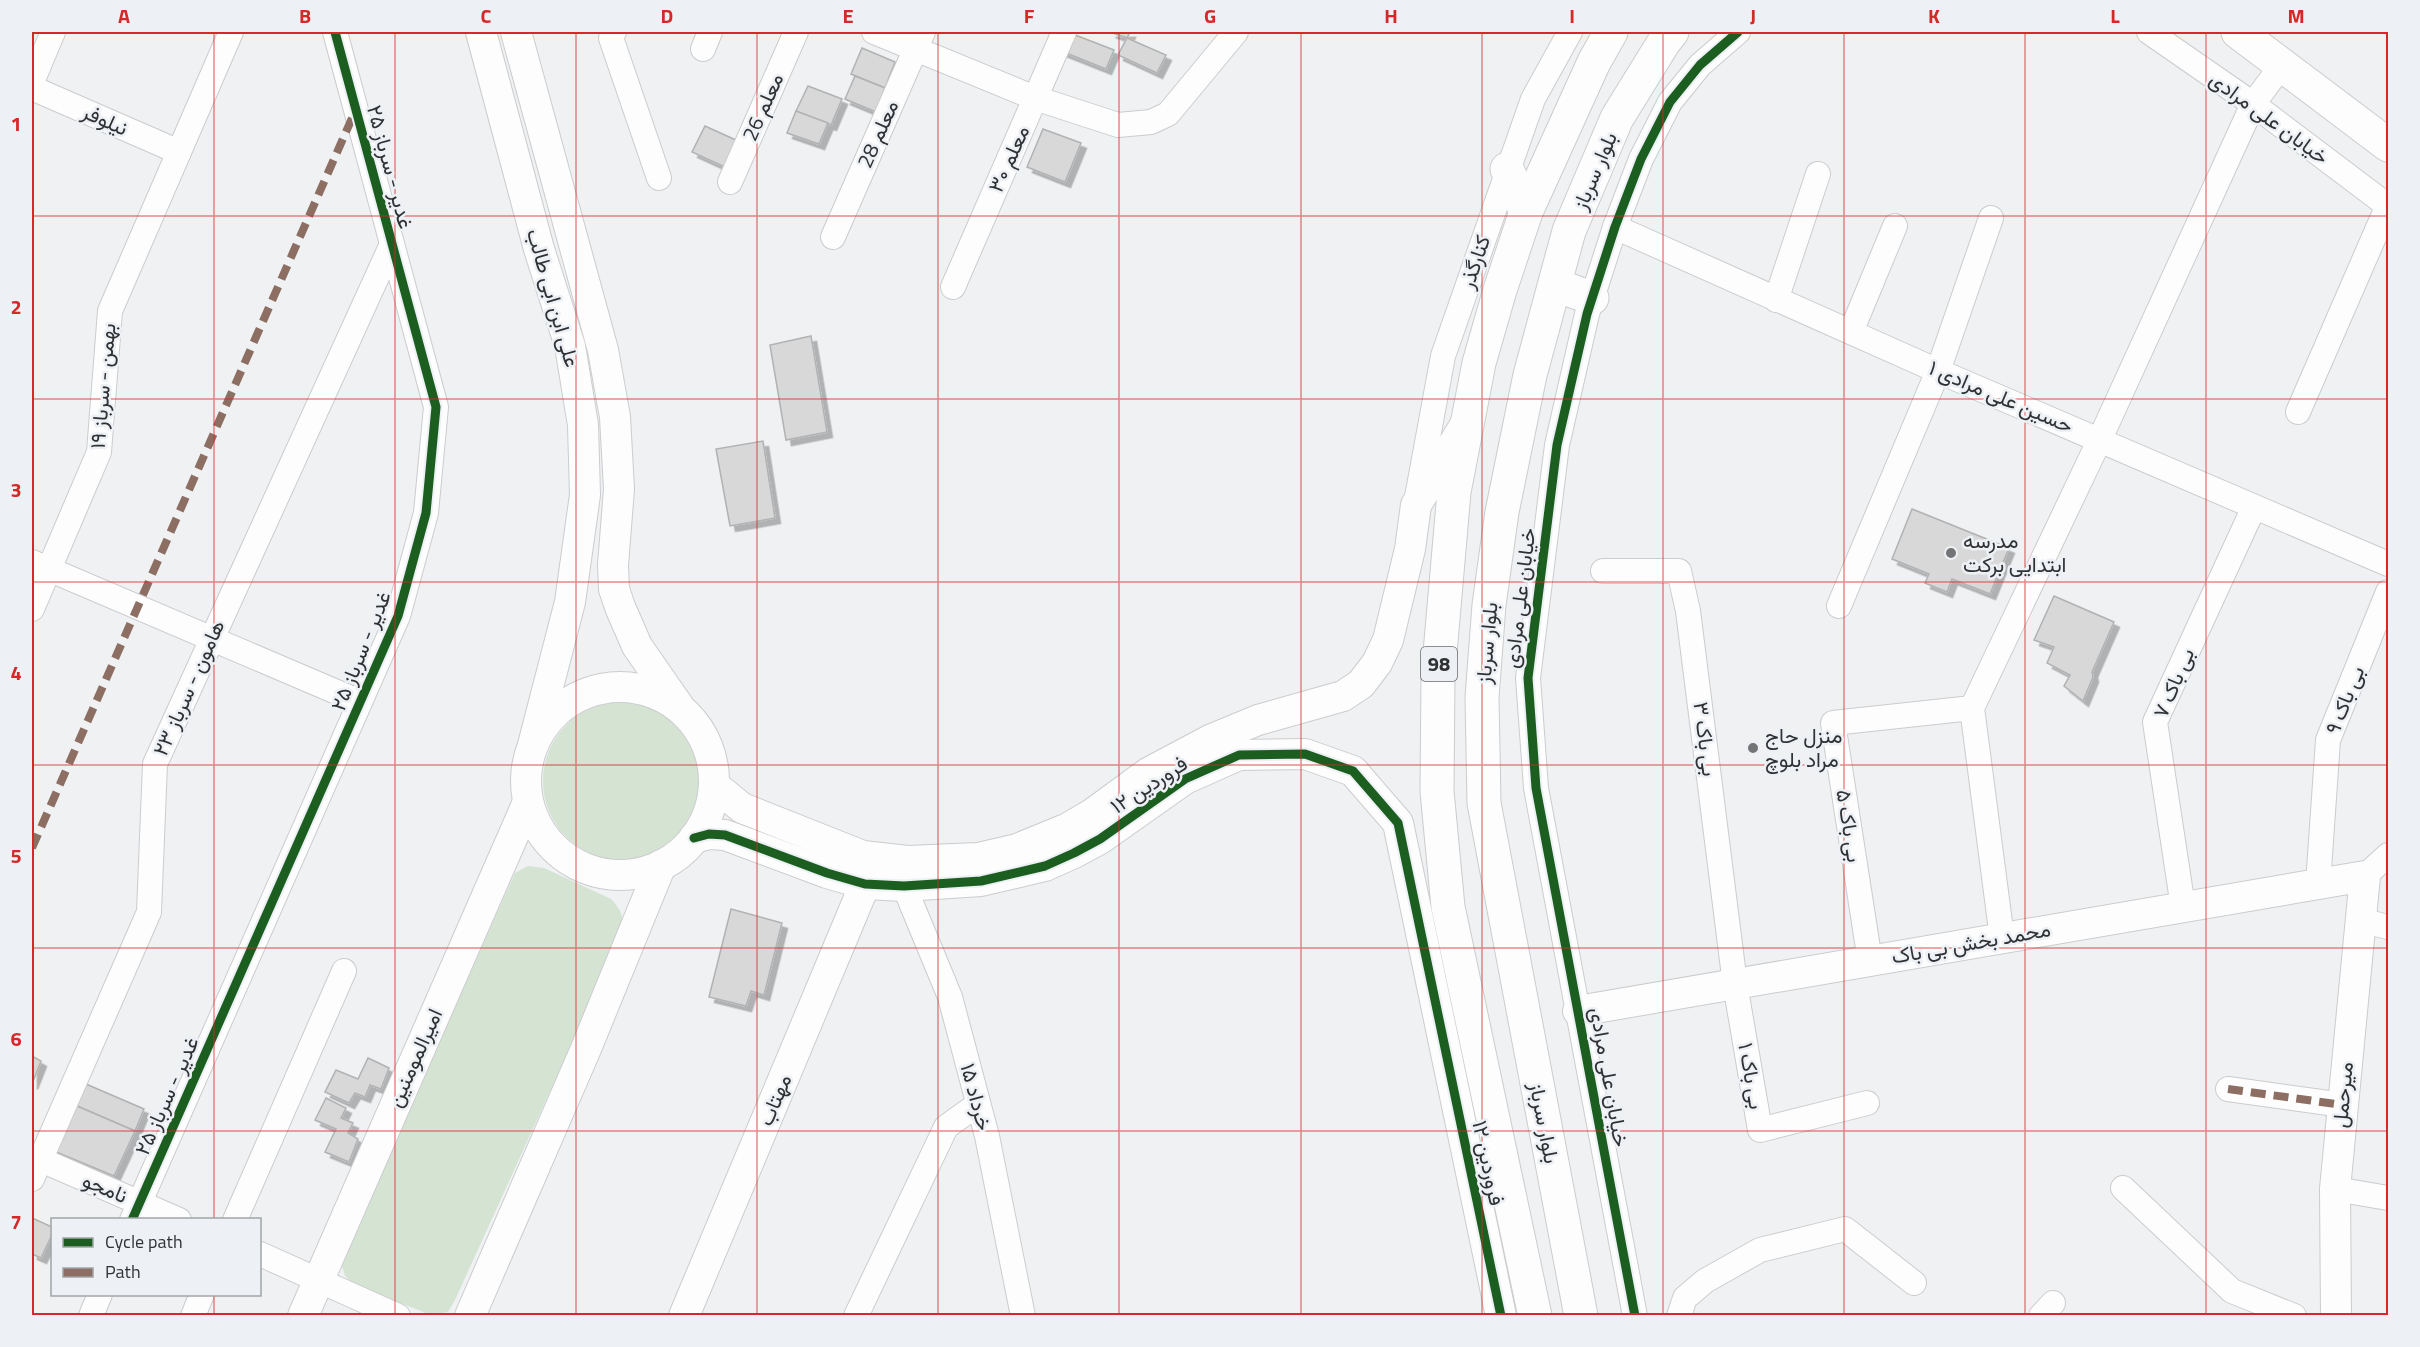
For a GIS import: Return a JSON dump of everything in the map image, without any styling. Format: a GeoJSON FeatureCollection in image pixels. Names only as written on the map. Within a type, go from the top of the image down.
{"type":"FeatureCollection","features":[{"type":"Feature","properties":{"kind":"highway","name":"98"},"geometry":{"type":"LineString","coordinates":[[1535,1316],[1448,907],[1437,791],[1438,676],[1454,492],[1479,363],[1526,212],[1594,62],[1611,32]]}},
{"type":"Feature","properties":{"kind":"highway","name":"بلوار سرباز"},"geometry":{"type":"LineString","coordinates":[[1581,1316],[1484,803],[1482,697],[1490,604],[1502,512],[1530,375],[1569,231],[1617,118],[1672,32]]}},
{"type":"Feature","properties":{"kind":"highway"},"geometry":{"type":"LineString","coordinates":[[2238,32],[2388,145]]}},
{"type":"Feature","properties":{"kind":"highway"},"geometry":{"type":"LineString","coordinates":[[1507,169],[1526,212]]}},
{"type":"Feature","properties":{"kind":"highway"},"geometry":{"type":"LineString","coordinates":[[1555,285],[1592,298]]}},
{"type":"Feature","properties":{"kind":"street"},"geometry":{"type":"LineString","coordinates":[[32,82],[53,32]]}},
{"type":"Feature","properties":{"kind":"street","name":"بهمن - سرباز ۱۹"},"geometry":{"type":"LineString","coordinates":[[32,609],[40,565],[99,452],[110,311],[231,32]]}},
{"type":"Feature","properties":{"kind":"street","name":"غدیر - سرباز ۲۵"},"geometry":{"type":"LineString","coordinates":[[136,1211],[398,616],[426,513],[436,407],[335,32]]}},
{"type":"Feature","properties":{"kind":"street","name":"علی ابن ابی طالب"},"geometry":{"type":"LineString","coordinates":[[481,32],[539,249],[570,346],[583,425],[585,495],[570,602],[532,745]]}},
{"type":"Feature","properties":{"kind":"street","name":"علی ابن ابی طالب"},"geometry":{"type":"LineString","coordinates":[[516,32],[603,350],[613,405],[619,489],[614,565],[615,589],[620,607],[637,646],[680,708]]}},
{"type":"Feature","properties":{"kind":"street"},"geometry":{"type":"LineString","coordinates":[[614,32],[611,38],[659,178]]}},
{"type":"Feature","properties":{"kind":"street","name":"معلم 26"},"geometry":{"type":"LineString","coordinates":[[730,182],[796,32]]}},
{"type":"Feature","properties":{"kind":"street"},"geometry":{"type":"LineString","coordinates":[[874,32],[919,40],[1035,98],[1118,125],[1151,122],[1168,114],[1236,32]]}},
{"type":"Feature","properties":{"kind":"street","name":"معلم ۳۰"},"geometry":{"type":"LineString","coordinates":[[953,286],[1064,32]]}},
{"type":"Feature","properties":{"kind":"street","name":"خیابان علی مرادی"},"geometry":{"type":"LineString","coordinates":[[1635,1316],[1536,788],[1528,678],[1557,445],[1592,298],[1615,227],[1641,159],[1670,102],[1700,65],[1738,32]]}},
{"type":"Feature","properties":{"kind":"street","name":"خیابان علی مرادی"},"geometry":{"type":"LineString","coordinates":[[2148,32],[2253,104],[2388,206]]}},
{"type":"Feature","properties":{"kind":"street","name":"کنارگذر"},"geometry":{"type":"LineString","coordinates":[[1416,505],[1443,356],[1533,99],[1567,33]]}},
{"type":"Feature","properties":{"kind":"street","name":"معلم 28"},"geometry":{"type":"LineString","coordinates":[[833,237],[919,40]]}},
{"type":"Feature","properties":{"kind":"street"},"geometry":{"type":"LineString","coordinates":[[2002,938],[1972,708],[2100,439],[2253,104],[2282,65]]}},
{"type":"Feature","properties":{"kind":"street","name":"نیلوفر"},"geometry":{"type":"LineString","coordinates":[[32,88],[179,152]]}},
{"type":"Feature","properties":{"kind":"street"},"geometry":{"type":"LineString","coordinates":[[1776,300],[1818,174]]}},
{"type":"Feature","properties":{"kind":"street"},"geometry":{"type":"LineString","coordinates":[[2298,412],[2388,206]]}},
{"type":"Feature","properties":{"kind":"street"},"geometry":{"type":"LineString","coordinates":[[1839,606],[1938,371],[1991,219]]}},
{"type":"Feature","properties":{"kind":"street"},"geometry":{"type":"LineString","coordinates":[[1851,332],[1895,226]]}},
{"type":"Feature","properties":{"kind":"street","name":"حسین علی مرادی ۱"},"geometry":{"type":"LineString","coordinates":[[1615,227],[1938,371],[2388,564]]}},
{"type":"Feature","properties":{"kind":"street","name":"هامون - سرباز ۲۳"},"geometry":{"type":"LineString","coordinates":[[34,1165],[149,912],[155,764],[392,244]]}},
{"type":"Feature","properties":{"kind":"street","name":"۱۲ فروردین"},"geometry":{"type":"LineString","coordinates":[[694,838],[709,834],[725,835],[827,873],[865,884],[1017,849],[1092,814],[1148,773],[1212,738],[1258,720],[1343,696],[1361,684],[1377,663],[1389,640],[1410,549],[1416,505],[1468,420]]}},
{"type":"Feature","properties":{"kind":"street","name":"بی باک ۷"},"geometry":{"type":"LineString","coordinates":[[2183,907],[2155,722],[2254,507]]}},
{"type":"Feature","properties":{"kind":"street"},"geometry":{"type":"LineString","coordinates":[[40,565],[360,702]]}},
{"type":"Feature","properties":{"kind":"street","name":"بی باک ۳"},"geometry":{"type":"LineString","coordinates":[[1603,571],[1679,571],[1688,611],[1735,984]]}},
{"type":"Feature","properties":{"kind":"street","name":"بی باک ۹"},"geometry":{"type":"LineString","coordinates":[[2318,884],[2328,740],[2388,592]]}},
{"type":"Feature","properties":{"kind":"street"},"geometry":{"type":"LineString","coordinates":[[627,687],[655,693],[680,708],[699,730],[711,756],[714,785],[708,813],[694,838],[679,854],[661,865],[632,874],[602,874],[581,867],[562,856],[546,841],[535,822],[528,802],[526,773],[532,745],[548,720],[570,701],[597,689],[627,687]]}},
{"type":"Feature","properties":{"kind":"street","name":"بی باک ۵"},"geometry":{"type":"LineString","coordinates":[[1870,961],[1833,723],[1972,708]]}},
{"type":"Feature","properties":{"kind":"street","name":"۱۲ فروردین"},"geometry":{"type":"LineString","coordinates":[[714,785],[742,808],[763,818],[906,873],[981,881],[1045,866],[1100,839],[1185,779],[1239,755],[1305,754],[1353,771],[1398,823],[1501,1316]]}},
{"type":"Feature","properties":{"kind":"street","name":"امیرالمومنین"},"geometry":{"type":"LineString","coordinates":[[303,1316],[528,802]]}},
{"type":"Feature","properties":{"kind":"street"},"geometry":{"type":"LineString","coordinates":[[2364,876],[2388,855]]}},
{"type":"Feature","properties":{"kind":"street"},"geometry":{"type":"LineString","coordinates":[[470,1316],[585,1051],[661,865]]}},
{"type":"Feature","properties":{"kind":"street","name":"۱۵ خرداد"},"geometry":{"type":"LineString","coordinates":[[906,873],[950,997],[987,1136],[1023,1316]]}},
{"type":"Feature","properties":{"kind":"street","name":"محمد بخش بی باک"},"geometry":{"type":"LineString","coordinates":[[1578,1011],[2364,876]]}},
{"type":"Feature","properties":{"kind":"street","name":"میرحمل"},"geometry":{"type":"LineString","coordinates":[[2336,1316],[2335,1189],[2343,1105],[2374,924],[2364,876]]}},
{"type":"Feature","properties":{"kind":"street","name":"مهتاب"},"geometry":{"type":"LineString","coordinates":[[684,1316],[865,884]]}},
{"type":"Feature","properties":{"kind":"street"},"geometry":{"type":"LineString","coordinates":[[236,1218],[344,971]]}},
{"type":"Feature","properties":{"kind":"street","name":"بی باک ۱"},"geometry":{"type":"LineString","coordinates":[[1735,984],[1760,1130],[1868,1104]]}},
{"type":"Feature","properties":{"kind":"street"},"geometry":{"type":"LineString","coordinates":[[2228,1089],[2343,1105]]}},
{"type":"Feature","properties":{"kind":"street"},"geometry":{"type":"LineString","coordinates":[[856,1316],[946,1127],[978,1104]]}},
{"type":"Feature","properties":{"kind":"street","name":"نامجو"},"geometry":{"type":"LineString","coordinates":[[34,1165],[136,1211],[169,1218]]}},
{"type":"Feature","properties":{"kind":"street"},"geometry":{"type":"LineString","coordinates":[[2123,1188],[2232,1291],[2294,1316]]}},
{"type":"Feature","properties":{"kind":"street"},"geometry":{"type":"LineString","coordinates":[[2335,1189],[2388,1198]]}},
{"type":"Feature","properties":{"kind":"street"},"geometry":{"type":"LineString","coordinates":[[1679,1316],[1685,1298],[1705,1281],[1760,1250],[1845,1229],[1914,1283]]}},
{"type":"Feature","properties":{"kind":"street"},"geometry":{"type":"LineString","coordinates":[[261,1254],[398,1316]]}},
{"type":"Feature","properties":{"kind":"street"},"geometry":{"type":"LineString","coordinates":[[91,1316],[99,1296]]}},
{"type":"Feature","properties":{"kind":"street"},"geometry":{"type":"LineString","coordinates":[[193,1316],[201,1296]]}},
{"type":"Feature","properties":{"kind":"green space"},"geometry":{"type":"Polygon","coordinates":[[[622,702],[638,703],[652,708],[666,715],[678,725],[688,737],[695,751],[700,765],[700,797],[695,811],[688,825],[678,837],[666,847],[652,854],[638,859],[622,860],[606,859],[592,854],[578,847],[566,837],[556,825],[549,811],[544,797],[543,781],[544,765],[549,751],[556,737],[566,725],[578,715],[592,708],[606,703],[622,702]]]}},
{"type":"Feature","properties":{"kind":"green space"},"geometry":{"type":"Polygon","coordinates":[[[528,866],[544,868],[611,899],[621,915],[622,933],[455,1300],[448,1312],[431,1315],[357,1286],[345,1276],[342,1266],[345,1251],[515,873],[528,866]]]}},
{"type":"Feature","properties":{"kind":"building"},"geometry":{"type":"Polygon","coordinates":[[[1110,32],[1130,32],[1127,38],[1110,32]]]}},
{"type":"Feature","properties":{"kind":"building"},"geometry":{"type":"Polygon","coordinates":[[[1070,33],[1114,50],[1106,69],[1061,51],[1070,33]]]}},
{"type":"Feature","properties":{"kind":"building"},"geometry":{"type":"Polygon","coordinates":[[[1127,38],[1166,55],[1157,73],[1118,55],[1127,38]]]}},
{"type":"Feature","properties":{"kind":"building"},"geometry":{"type":"Polygon","coordinates":[[[862,48],[895,62],[885,88],[851,74],[862,48]]]}},
{"type":"Feature","properties":{"kind":"building"},"geometry":{"type":"Polygon","coordinates":[[[855,76],[885,88],[876,112],[845,99],[855,76]]]}},
{"type":"Feature","properties":{"kind":"building"},"geometry":{"type":"Polygon","coordinates":[[[808,86],[842,99],[831,125],[796,111],[808,86]]]}},
{"type":"Feature","properties":{"kind":"building"},"geometry":{"type":"Polygon","coordinates":[[[796,111],[828,123],[819,144],[787,133],[796,111]]]}},
{"type":"Feature","properties":{"kind":"building"},"geometry":{"type":"Polygon","coordinates":[[[705,126],[738,141],[727,168],[692,152],[705,126]]]}},
{"type":"Feature","properties":{"kind":"building"},"geometry":{"type":"Polygon","coordinates":[[[1043,129],[1081,143],[1065,182],[1027,167],[1043,129]]]}},
{"type":"Feature","properties":{"kind":"building"},"geometry":{"type":"Polygon","coordinates":[[[811,336],[827,432],[786,440],[770,345],[811,336]]]}},
{"type":"Feature","properties":{"kind":"building"},"geometry":{"type":"Polygon","coordinates":[[[763,441],[775,518],[730,526],[716,449],[763,441]]]}},
{"type":"Feature","properties":{"kind":"building","name":"مدرسه ابتدایی برکت"},"geometry":{"type":"Polygon","coordinates":[[[1912,509],[2009,548],[1990,594],[1952,579],[1947,592],[1925,583],[1929,574],[1892,559],[1912,509]]]}},
{"type":"Feature","properties":{"kind":"building"},"geometry":{"type":"Polygon","coordinates":[[[2054,596],[2114,622],[2092,672],[2093,677],[2083,701],[2064,686],[2070,675],[2047,663],[2054,647],[2034,640],[2054,596]]]}},
{"type":"Feature","properties":{"kind":"building"},"geometry":{"type":"Polygon","coordinates":[[[731,909],[782,923],[764,995],[751,991],[746,1006],[709,997],[731,909]]]}},
{"type":"Feature","properties":{"kind":"building"},"geometry":{"type":"Polygon","coordinates":[[[32,1056],[41,1061],[32,1084],[32,1056]]]}},
{"type":"Feature","properties":{"kind":"building"},"geometry":{"type":"Polygon","coordinates":[[[368,1058],[389,1068],[381,1089],[370,1085],[365,1097],[355,1093],[349,1103],[325,1092],[336,1070],[358,1079],[368,1058]]]}},
{"type":"Feature","properties":{"kind":"building"},"geometry":{"type":"Polygon","coordinates":[[[79,1081],[144,1109],[135,1131],[70,1103],[79,1081]]]}},
{"type":"Feature","properties":{"kind":"building"},"geometry":{"type":"Polygon","coordinates":[[[326,1098],[346,1108],[341,1118],[353,1123],[348,1133],[358,1139],[349,1162],[325,1152],[336,1129],[315,1120],[326,1098]]]}},
{"type":"Feature","properties":{"kind":"building"},"geometry":{"type":"Polygon","coordinates":[[[70,1103],[135,1131],[114,1176],[49,1149],[70,1103]]]}},
{"type":"Feature","properties":{"kind":"building"},"geometry":{"type":"Polygon","coordinates":[[[32,1218],[51,1227],[51,1237],[41,1258],[32,1254],[32,1218]]]}},
{"type":"Feature","properties":{"kind":"marked path"},"geometry":{"type":"LineString","coordinates":[[32,848],[356,109]]}},
{"type":"Feature","properties":{"kind":"marked path"},"geometry":{"type":"LineString","coordinates":[[2228,1089],[2343,1105]]}},
{"type":"Feature","properties":{"kind":"cycle path"},"geometry":{"type":"LineString","coordinates":[[133,1218],[398,616],[426,513],[436,407],[335,32]]}},
{"type":"Feature","properties":{"kind":"cycle path"},"geometry":{"type":"LineString","coordinates":[[1635,1316],[1536,788],[1528,678],[1557,445],[1587,314],[1615,227],[1641,159],[1670,102],[1700,65],[1738,32]]}},
{"type":"Feature","properties":{"kind":"cycle path"},"geometry":{"type":"LineString","coordinates":[[694,838],[709,834],[725,835],[827,873],[865,884],[904,886],[981,881],[1045,866],[1074,853],[1100,839],[1185,779],[1239,755],[1305,754],[1353,771],[1398,823],[1501,1316]]}},
{"type":"Feature","properties":{"kind":"place","name":"مدرسه ابتدایی برکت"},"geometry":{"type":"Point","coordinates":[1951,553]}},
{"type":"Feature","properties":{"kind":"place","name":"منزل حاج مراد بلوچ"},"geometry":{"type":"Point","coordinates":[1753,748]}}]}
